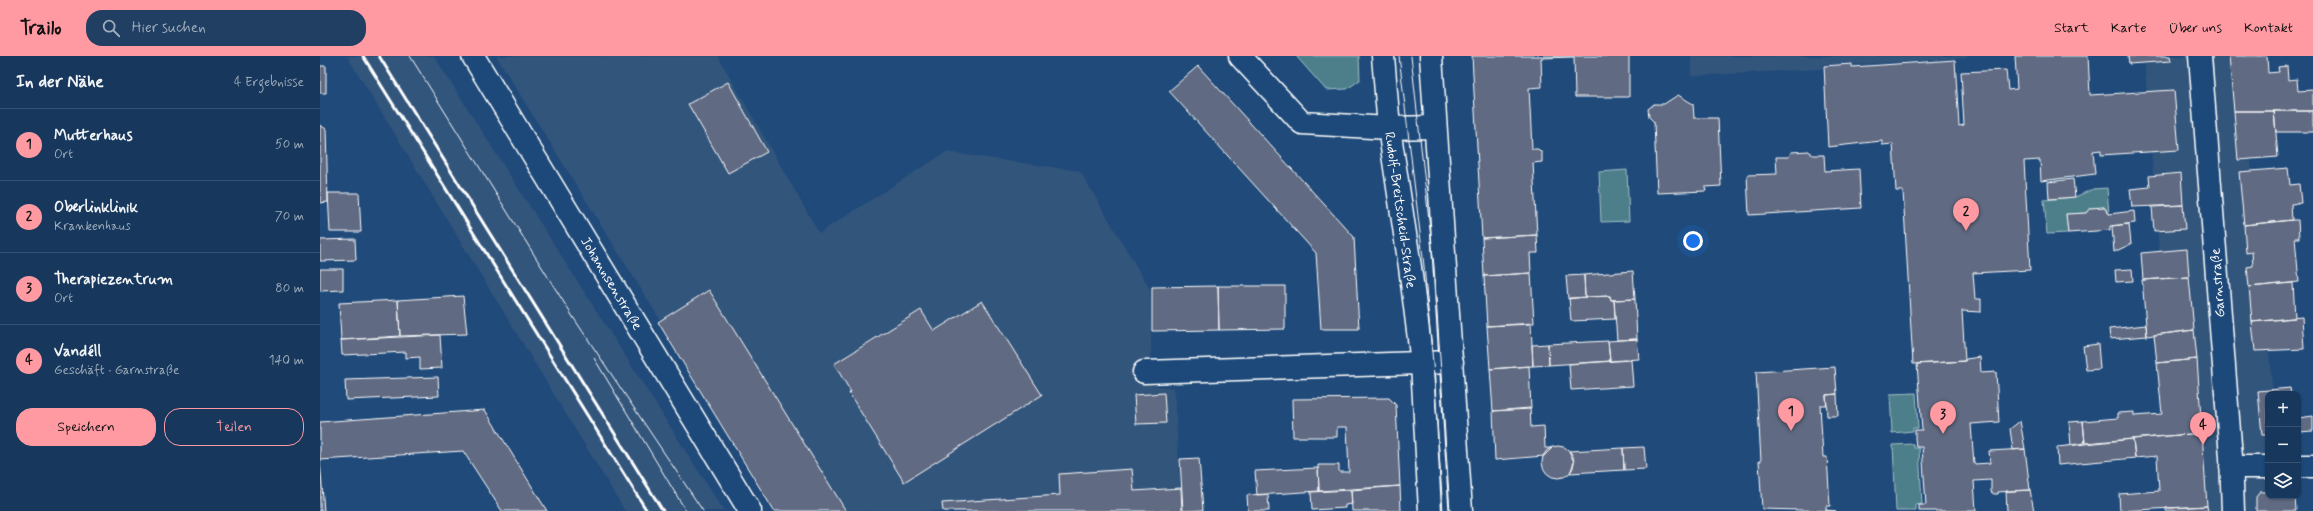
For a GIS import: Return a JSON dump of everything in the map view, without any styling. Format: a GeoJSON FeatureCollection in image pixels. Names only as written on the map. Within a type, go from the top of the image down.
{"type":"FeatureCollection","features":[{"type":"Feature","properties":{"kind":"street","name":"Johannsenstraße"},"geometry":{"type":"LineString","coordinates":[[473,56],[750,511]]}},
{"type":"Feature","properties":{"kind":"street"},"geometry":{"type":"LineString","coordinates":[[1240,56],[1302,123],[1389,128],[1435,127]]}},
{"type":"Feature","properties":{"kind":"street","name":"Rudolf-Breitscheid-Straße"},"geometry":{"type":"LineString","coordinates":[[1382,56],[1389,128],[1410,267],[1422,363],[1430,511]]}},
{"type":"Feature","properties":{"kind":"street"},"geometry":{"type":"LineString","coordinates":[[1431,56],[1461,511]]}},
{"type":"Feature","properties":{"kind":"street","name":"Garnstraße"},"geometry":{"type":"LineString","coordinates":[[2200,56],[2233,511]]}},
{"type":"Feature","properties":{"kind":"street"},"geometry":{"type":"LineString","coordinates":[[1144,372],[1452,362]]}},
{"type":"Feature","properties":{"kind":"street"},"geometry":{"type":"LineString","coordinates":[[2231,467],[2265,466]]}},
{"type":"Feature","properties":{"kind":"street"},"geometry":{"type":"LineString","coordinates":[[2301,466],[2313,466]]}},
{"type":"Feature","properties":{"kind":"shaded area"},"geometry":{"type":"Polygon","coordinates":[[[347,56],[434,56],[724,511],[625,511],[347,56]]]}},
{"type":"Feature","properties":{"kind":"shaded area"},"geometry":{"type":"Polygon","coordinates":[[[496,56],[718,56],[819,233],[946,152],[1080,171],[1150,289],[1152,385],[1174,388],[1182,511],[779,511],[496,56]]]}},
{"type":"Feature","properties":{"kind":"shaded area"},"geometry":{"type":"Polygon","coordinates":[[[1691,56],[1967,56],[1967,58],[1853,65],[1852,63],[1823,65],[1822,69],[1691,76],[1691,56]]]}},
{"type":"Feature","properties":{"kind":"shaded area"},"geometry":{"type":"Polygon","coordinates":[[[2144,56],[2241,56],[2273,391],[2265,391],[2265,499],[2271,499],[2282,511],[2179,511],[2144,56]]]}},
{"type":"Feature","properties":{"kind":"green space"},"geometry":{"type":"Polygon","coordinates":[[[1296,56],[1359,56],[1360,80],[1347,89],[1326,90],[1296,56]]]}},
{"type":"Feature","properties":{"kind":"green space"},"geometry":{"type":"Polygon","coordinates":[[[1627,170],[1629,221],[1601,222],[1599,172],[1627,170]]]}},
{"type":"Feature","properties":{"kind":"green space"},"geometry":{"type":"Polygon","coordinates":[[[2107,188],[2109,214],[2104,207],[2090,208],[2086,213],[2066,214],[2068,233],[2047,234],[2044,200],[2075,197],[2093,189],[2107,188]]]}},
{"type":"Feature","properties":{"kind":"green space"},"geometry":{"type":"Polygon","coordinates":[[[1916,393],[1918,428],[1913,428],[1913,431],[1892,433],[1890,394],[1916,393]]]}},
{"type":"Feature","properties":{"kind":"green space"},"geometry":{"type":"Polygon","coordinates":[[[1913,444],[1914,448],[1919,448],[1922,504],[1916,505],[1916,511],[1896,511],[1893,445],[1913,444]]]}},
{"type":"Feature","properties":{"kind":"building"},"geometry":{"type":"Polygon","coordinates":[[[1472,56],[1629,56],[1629,97],[1575,97],[1574,57],[1541,58],[1542,87],[1529,88],[1532,149],[1538,149],[1542,153],[1542,162],[1533,163],[1537,235],[1482,238],[1472,56]]]}},
{"type":"Feature","properties":{"kind":"building"},"geometry":{"type":"Polygon","coordinates":[[[2015,56],[2088,56],[2090,95],[2174,90],[2179,150],[2101,155],[2101,150],[2093,151],[2095,174],[2041,181],[2040,160],[2024,161],[2030,270],[1973,273],[1975,299],[1981,299],[1981,312],[1962,311],[1965,361],[1913,364],[1903,191],[1896,191],[1893,144],[1882,145],[1882,141],[1828,147],[1824,66],[1852,64],[1852,67],[1955,60],[1959,126],[1964,125],[1961,72],[2006,70],[2008,90],[2017,89],[2015,56]]]}},
{"type":"Feature","properties":{"kind":"building"},"geometry":{"type":"Polygon","coordinates":[[[2128,56],[2170,56],[2171,61],[2129,64],[2128,56]]]}},
{"type":"Feature","properties":{"kind":"building"},"geometry":{"type":"Polygon","coordinates":[[[2229,56],[2267,56],[2268,73],[2279,72],[2278,67],[2287,66],[2288,80],[2297,79],[2298,91],[2313,90],[2313,111],[2234,111],[2229,56]]]}},
{"type":"Feature","properties":{"kind":"building"},"geometry":{"type":"Polygon","coordinates":[[[320,66],[326,66],[326,93],[320,93],[320,66]]]}},
{"type":"Feature","properties":{"kind":"building"},"geometry":{"type":"Polygon","coordinates":[[[1198,66],[1354,237],[1359,329],[1321,329],[1316,253],[1169,91],[1198,66]]]}},
{"type":"Feature","properties":{"kind":"building"},"geometry":{"type":"Polygon","coordinates":[[[728,82],[767,152],[728,173],[688,104],[728,82]]]}},
{"type":"Feature","properties":{"kind":"building"},"geometry":{"type":"Polygon","coordinates":[[[1678,95],[1693,104],[1694,118],[1718,118],[1721,186],[1705,187],[1706,191],[1657,193],[1654,122],[1649,117],[1648,109],[1654,104],[1664,104],[1678,95]]]}},
{"type":"Feature","properties":{"kind":"building"},"geometry":{"type":"Polygon","coordinates":[[[2234,111],[2274,111],[2278,157],[2238,160],[2234,111]]]}},
{"type":"Feature","properties":{"kind":"building"},"geometry":{"type":"Polygon","coordinates":[[[2274,111],[2313,111],[2313,132],[2276,132],[2274,111]]]}},
{"type":"Feature","properties":{"kind":"building"},"geometry":{"type":"Polygon","coordinates":[[[320,125],[326,129],[328,202],[320,203],[320,125]]]}},
{"type":"Feature","properties":{"kind":"building"},"geometry":{"type":"Polygon","coordinates":[[[1809,151],[1812,155],[1824,155],[1825,171],[1859,169],[1861,208],[1749,215],[1747,175],[1777,174],[1776,157],[1789,157],[1791,152],[1809,151]]]}},
{"type":"Feature","properties":{"kind":"building"},"geometry":{"type":"Polygon","coordinates":[[[2288,168],[2290,185],[2299,184],[2301,203],[2291,204],[2292,220],[2244,225],[2239,172],[2288,168]]]}},
{"type":"Feature","properties":{"kind":"building"},"geometry":{"type":"Polygon","coordinates":[[[2181,173],[2183,205],[2132,207],[2130,189],[2150,187],[2149,176],[2181,173]]]}},
{"type":"Feature","properties":{"kind":"building"},"geometry":{"type":"Polygon","coordinates":[[[2073,179],[2075,197],[2049,199],[2048,182],[2073,179]]]}},
{"type":"Feature","properties":{"kind":"building"},"geometry":{"type":"Polygon","coordinates":[[[328,193],[359,193],[361,232],[330,232],[328,193]]]}},
{"type":"Feature","properties":{"kind":"building"},"geometry":{"type":"Polygon","coordinates":[[[2183,205],[2185,229],[2154,231],[2152,207],[2183,205]]]}},
{"type":"Feature","properties":{"kind":"building"},"geometry":{"type":"Polygon","coordinates":[[[2104,207],[2109,214],[2134,211],[2135,223],[2110,226],[2110,230],[2068,233],[2066,214],[2086,213],[2090,208],[2104,207]]]}},
{"type":"Feature","properties":{"kind":"building"},"geometry":{"type":"Polygon","coordinates":[[[2298,220],[2299,238],[2295,238],[2299,282],[2249,287],[2247,267],[2253,266],[2252,252],[2246,253],[2244,225],[2298,220]]]}},
{"type":"Feature","properties":{"kind":"building"},"geometry":{"type":"Polygon","coordinates":[[[2129,224],[2131,244],[2114,252],[2112,226],[2129,224]]]}},
{"type":"Feature","properties":{"kind":"building"},"geometry":{"type":"Polygon","coordinates":[[[1537,235],[1538,253],[1530,253],[1531,273],[1484,276],[1482,238],[1537,235]]]}},
{"type":"Feature","properties":{"kind":"building"},"geometry":{"type":"Polygon","coordinates":[[[355,239],[356,260],[320,261],[320,240],[355,239]]]}},
{"type":"Feature","properties":{"kind":"building"},"geometry":{"type":"Polygon","coordinates":[[[2187,249],[2189,277],[2143,280],[2141,253],[2187,249]]]}},
{"type":"Feature","properties":{"kind":"building"},"geometry":{"type":"Polygon","coordinates":[[[320,269],[343,269],[343,290],[320,291],[320,269]]]}},
{"type":"Feature","properties":{"kind":"building"},"geometry":{"type":"Polygon","coordinates":[[[2132,269],[2133,281],[2116,282],[2115,270],[2132,269]]]}},
{"type":"Feature","properties":{"kind":"building"},"geometry":{"type":"Polygon","coordinates":[[[1633,271],[1635,299],[1611,300],[1610,296],[1585,297],[1584,275],[1633,271]]]}},
{"type":"Feature","properties":{"kind":"building"},"geometry":{"type":"Polygon","coordinates":[[[1531,273],[1534,323],[1487,326],[1484,276],[1531,273]]]}},
{"type":"Feature","properties":{"kind":"building"},"geometry":{"type":"Polygon","coordinates":[[[1584,275],[1585,297],[1568,299],[1566,276],[1584,275]]]}},
{"type":"Feature","properties":{"kind":"building"},"geometry":{"type":"Polygon","coordinates":[[[2189,277],[2194,330],[2147,336],[2142,280],[2189,277]]]}},
{"type":"Feature","properties":{"kind":"building"},"geometry":{"type":"Polygon","coordinates":[[[2293,283],[2295,318],[2252,322],[2249,287],[2293,283]]]}},
{"type":"Feature","properties":{"kind":"building"},"geometry":{"type":"Polygon","coordinates":[[[1218,286],[1219,330],[1152,331],[1152,287],[1218,286]]]}},
{"type":"Feature","properties":{"kind":"building"},"geometry":{"type":"Polygon","coordinates":[[[1218,286],[1285,286],[1285,329],[1219,330],[1218,286]]]}},
{"type":"Feature","properties":{"kind":"building"},"geometry":{"type":"Polygon","coordinates":[[[709,290],[846,511],[774,511],[658,322],[709,290]]]}},
{"type":"Feature","properties":{"kind":"building"},"geometry":{"type":"Polygon","coordinates":[[[463,296],[467,334],[400,336],[398,300],[463,296]]]}},
{"type":"Feature","properties":{"kind":"building"},"geometry":{"type":"Polygon","coordinates":[[[1610,296],[1611,300],[1614,300],[1615,319],[1571,321],[1569,298],[1610,296]]]}},
{"type":"Feature","properties":{"kind":"building"},"geometry":{"type":"Polygon","coordinates":[[[1635,299],[1637,339],[1617,340],[1614,300],[1635,299]]]}},
{"type":"Feature","properties":{"kind":"building"},"geometry":{"type":"Polygon","coordinates":[[[398,300],[400,336],[341,340],[339,303],[398,300]]]}},
{"type":"Feature","properties":{"kind":"building"},"geometry":{"type":"Polygon","coordinates":[[[982,301],[1042,395],[904,482],[849,393],[851,392],[834,364],[921,310],[934,331],[982,301]]]}},
{"type":"Feature","properties":{"kind":"building"},"geometry":{"type":"Polygon","coordinates":[[[2302,317],[2304,349],[2255,351],[2252,322],[2302,317]]]}},
{"type":"Feature","properties":{"kind":"building"},"geometry":{"type":"Polygon","coordinates":[[[1531,324],[1533,366],[1490,369],[1487,326],[1531,324]]]}},
{"type":"Feature","properties":{"kind":"building"},"geometry":{"type":"Polygon","coordinates":[[[2146,325],[2147,336],[2110,339],[2109,329],[2146,325]]]}},
{"type":"Feature","properties":{"kind":"building"},"geometry":{"type":"Polygon","coordinates":[[[2194,330],[2197,359],[2157,363],[2154,335],[2194,330]]]}},
{"type":"Feature","properties":{"kind":"building"},"geometry":{"type":"Polygon","coordinates":[[[440,335],[442,368],[420,369],[420,357],[406,358],[406,352],[342,355],[341,340],[440,335]]]}},
{"type":"Feature","properties":{"kind":"building"},"geometry":{"type":"Polygon","coordinates":[[[1637,339],[1639,359],[1610,361],[1608,341],[1637,339]]]}},
{"type":"Feature","properties":{"kind":"building"},"geometry":{"type":"Polygon","coordinates":[[[1608,341],[1610,361],[1549,365],[1548,344],[1608,341]]]}},
{"type":"Feature","properties":{"kind":"building"},"geometry":{"type":"Polygon","coordinates":[[[1548,344],[1549,365],[1533,366],[1532,345],[1548,344]]]}},
{"type":"Feature","properties":{"kind":"building"},"geometry":{"type":"Polygon","coordinates":[[[2098,344],[2100,369],[2086,370],[2083,346],[2098,344]]]}},
{"type":"Feature","properties":{"kind":"building"},"geometry":{"type":"Polygon","coordinates":[[[1980,357],[1981,373],[1996,372],[1999,422],[1971,424],[1974,464],[1990,463],[1989,451],[2025,449],[2030,490],[1998,492],[1998,494],[1994,494],[1991,492],[1991,480],[1974,481],[1976,511],[1919,511],[1919,505],[1926,505],[1922,447],[1916,447],[1915,438],[1915,430],[1922,430],[1917,364],[1965,361],[1966,359],[1980,357]]]}},
{"type":"Feature","properties":{"kind":"building"},"geometry":{"type":"Polygon","coordinates":[[[2197,359],[2202,433],[2085,443],[2083,421],[2118,418],[2118,413],[2134,412],[2134,416],[2162,414],[2157,363],[2197,359]]]}},
{"type":"Feature","properties":{"kind":"building"},"geometry":{"type":"Polygon","coordinates":[[[1631,360],[1633,386],[1571,390],[1569,364],[1631,360]]]}},
{"type":"Feature","properties":{"kind":"building"},"geometry":{"type":"Polygon","coordinates":[[[1529,366],[1531,409],[1493,411],[1490,369],[1529,366]]]}},
{"type":"Feature","properties":{"kind":"building"},"geometry":{"type":"Polygon","coordinates":[[[1835,367],[1837,394],[1826,395],[1827,405],[1820,405],[1823,457],[1827,457],[1830,506],[1826,506],[1826,510],[1836,511],[1762,509],[1756,372],[1835,367]]]}},
{"type":"Feature","properties":{"kind":"building"},"geometry":{"type":"Polygon","coordinates":[[[438,377],[439,396],[346,400],[345,380],[438,377]]]}},
{"type":"Feature","properties":{"kind":"building"},"geometry":{"type":"Polygon","coordinates":[[[2290,388],[2290,391],[2265,391],[2265,435],[2262,435],[2258,391],[2290,388]]]}},
{"type":"Feature","properties":{"kind":"building"},"geometry":{"type":"Polygon","coordinates":[[[1164,393],[1166,423],[1136,424],[1134,395],[1164,393]]]}},
{"type":"Feature","properties":{"kind":"building"},"geometry":{"type":"Polygon","coordinates":[[[1837,394],[1838,416],[1827,416],[1826,395],[1837,394]]]}},
{"type":"Feature","properties":{"kind":"building"},"geometry":{"type":"Polygon","coordinates":[[[1389,398],[1396,405],[1400,486],[1319,491],[1318,465],[1339,465],[1339,472],[1349,472],[1347,427],[1337,427],[1337,437],[1293,437],[1292,399],[1389,398]]]}},
{"type":"Feature","properties":{"kind":"building"},"geometry":{"type":"Polygon","coordinates":[[[1530,408],[1531,427],[1544,426],[1545,448],[1552,448],[1544,456],[1495,460],[1493,411],[1530,408]]]}},
{"type":"Feature","properties":{"kind":"building"},"geometry":{"type":"Polygon","coordinates":[[[485,410],[547,511],[502,511],[463,451],[320,460],[320,422],[485,410]]]}},
{"type":"Feature","properties":{"kind":"building"},"geometry":{"type":"Polygon","coordinates":[[[2313,416],[2313,431],[2301,432],[2301,418],[2313,416]]]}},
{"type":"Feature","properties":{"kind":"building"},"geometry":{"type":"Polygon","coordinates":[[[2020,421],[2025,449],[2013,450],[2010,429],[2020,421]]]}},
{"type":"Feature","properties":{"kind":"building"},"geometry":{"type":"Polygon","coordinates":[[[2083,421],[2085,443],[2071,445],[2069,422],[2083,421]]]}},
{"type":"Feature","properties":{"kind":"building"},"geometry":{"type":"Polygon","coordinates":[[[2202,433],[2207,506],[2120,511],[2119,494],[2159,491],[2157,456],[2135,458],[2133,439],[2202,433]]]}},
{"type":"Feature","properties":{"kind":"building"},"geometry":{"type":"Polygon","coordinates":[[[2133,439],[2135,458],[2058,465],[2057,447],[2133,439]]]}},
{"type":"Feature","properties":{"kind":"building"},"geometry":{"type":"Polygon","coordinates":[[[1558,446],[1569,451],[1574,462],[1569,473],[1558,478],[1547,473],[1542,462],[1547,451],[1558,446]]]}},
{"type":"Feature","properties":{"kind":"building"},"geometry":{"type":"Polygon","coordinates":[[[1644,447],[1646,469],[1624,470],[1623,448],[1644,447]]]}},
{"type":"Feature","properties":{"kind":"building"},"geometry":{"type":"Polygon","coordinates":[[[1623,448],[1624,470],[1570,473],[1574,462],[1569,451],[1623,448]]]}},
{"type":"Feature","properties":{"kind":"building"},"geometry":{"type":"Polygon","coordinates":[[[1199,458],[1203,510],[1183,511],[1180,459],[1199,458]]]}},
{"type":"Feature","properties":{"kind":"building"},"geometry":{"type":"Polygon","coordinates":[[[320,460],[324,511],[320,511],[320,460]]]}},
{"type":"Feature","properties":{"kind":"building"},"geometry":{"type":"Polygon","coordinates":[[[1318,468],[1319,491],[1257,495],[1255,471],[1318,468]]]}},
{"type":"Feature","properties":{"kind":"building"},"geometry":{"type":"Polygon","coordinates":[[[1132,469],[1134,491],[1181,488],[1182,511],[943,511],[942,503],[1060,495],[1059,474],[1132,469]]]}},
{"type":"Feature","properties":{"kind":"building"},"geometry":{"type":"Polygon","coordinates":[[[1400,486],[1401,511],[1352,511],[1351,490],[1400,486]]]}},
{"type":"Feature","properties":{"kind":"building"},"geometry":{"type":"Polygon","coordinates":[[[1351,490],[1352,504],[1345,505],[1345,508],[1312,510],[1311,492],[1351,490]]]}},
{"type":"Feature","properties":{"kind":"building"},"geometry":{"type":"Polygon","coordinates":[[[2030,490],[2034,511],[2007,511],[2006,491],[2030,490]]]}},
{"type":"Feature","properties":{"kind":"building"},"geometry":{"type":"Polygon","coordinates":[[[2260,492],[2265,492],[2265,499],[2295,499],[2296,511],[2256,511],[2256,497],[2260,492]]]}},
{"type":"Feature","properties":{"kind":"building"},"geometry":{"type":"Polygon","coordinates":[[[1268,494],[1269,511],[1248,511],[1247,495],[1268,494]]]}},
{"type":"Feature","properties":{"kind":"building"},"geometry":{"type":"Polygon","coordinates":[[[2207,506],[2208,511],[2166,511],[2166,508],[2207,506]]]}},
{"type":"Feature","properties":{"kind":"tram line"},"geometry":{"type":"LineString","coordinates":[[410,56],[573,317],[703,511]]}},
{"type":"Feature","properties":{"kind":"tram line"},"geometry":{"type":"LineString","coordinates":[[1399,56],[1424,266],[1433,363],[1443,511]]}},
{"type":"Feature","properties":{"kind":"tram line"},"geometry":{"type":"LineString","coordinates":[[1411,56],[1434,266],[1450,511]]}},
{"type":"Feature","properties":{"kind":"tram line"},"geometry":{"type":"LineString","coordinates":[[594,358],[686,511]]}},
{"type":"Feature","properties":{"kind":"railway"},"geometry":{"type":"LineString","coordinates":[[363,56],[647,511]]}},
{"type":"Feature","properties":{"kind":"railway"},"geometry":{"type":"LineString","coordinates":[[379,56],[663,511]]}},
{"type":"Feature","properties":{"kind":"place","name":"Oberlinklinik"},"geometry":{"type":"Point","coordinates":[1966,231]}},
{"type":"Feature","properties":{"kind":"place","name":"Mutterhaus"},"geometry":{"type":"Point","coordinates":[1791,431]}},
{"type":"Feature","properties":{"kind":"place","name":"Therapiezentrum"},"geometry":{"type":"Point","coordinates":[1943,434]}},
{"type":"Feature","properties":{"kind":"place","name":"Vandéll"},"geometry":{"type":"Point","coordinates":[2203,445]}}]}
